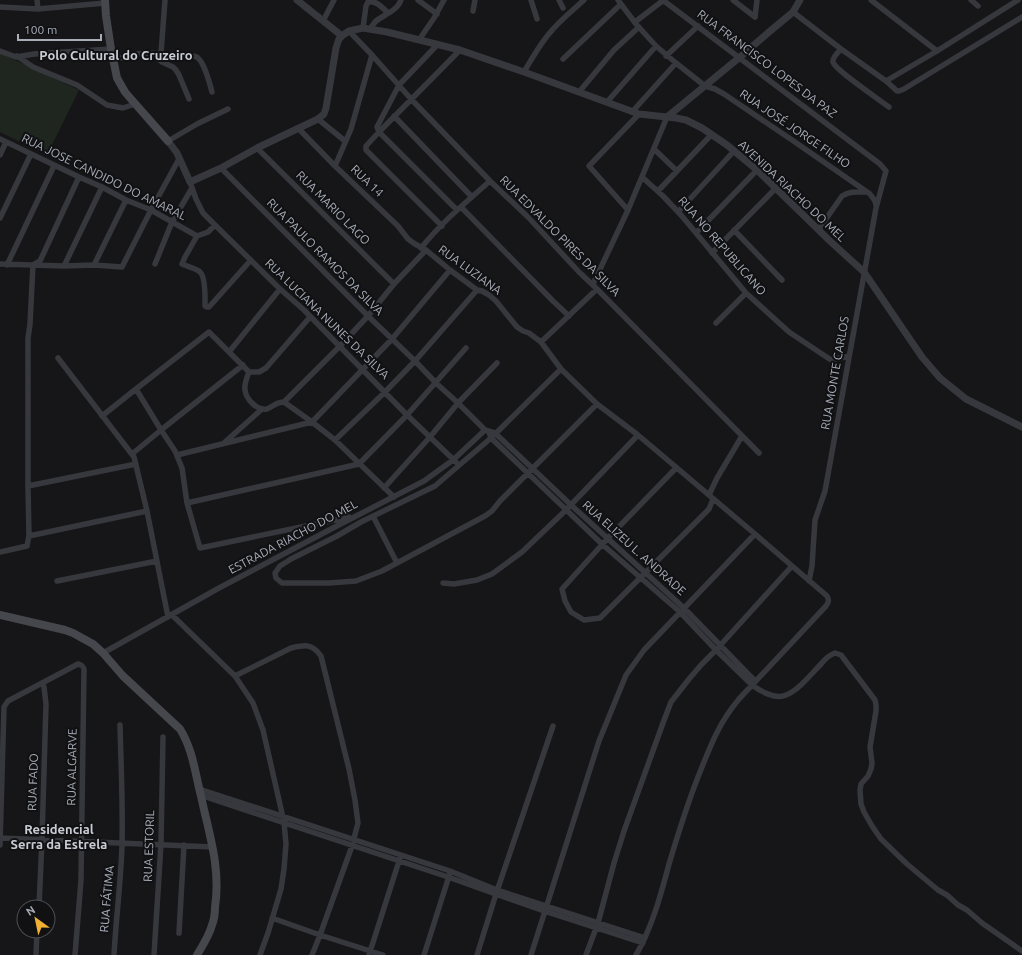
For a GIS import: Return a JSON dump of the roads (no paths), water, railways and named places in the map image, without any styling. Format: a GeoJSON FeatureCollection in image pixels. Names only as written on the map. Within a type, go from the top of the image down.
{"type":"FeatureCollection","features":[{"type":"Feature","properties":{"kind":"main road"},"geometry":{"type":"LineString","coordinates":[[105,1],[111,49],[117,78],[125,92],[168,141]]}},
{"type":"Feature","properties":{"kind":"main road"},"geometry":{"type":"LineString","coordinates":[[0,615],[73,633],[93,644],[123,676],[180,729],[191,753],[216,864],[217,887],[213,924],[209,935],[196,955]]}},
{"type":"Feature","properties":{"kind":"street"},"geometry":{"type":"LineString","coordinates":[[37,0],[38,10]]}},
{"type":"Feature","properties":{"kind":"street"},"geometry":{"type":"LineString","coordinates":[[161,53],[165,0]]}},
{"type":"Feature","properties":{"kind":"street"},"geometry":{"type":"LineString","coordinates":[[297,0],[342,36]]}},
{"type":"Feature","properties":{"kind":"street"},"geometry":{"type":"LineString","coordinates":[[323,21],[334,0]]}},
{"type":"Feature","properties":{"kind":"street"},"geometry":{"type":"LineString","coordinates":[[367,28],[398,6],[401,0]]}},
{"type":"Feature","properties":{"kind":"street"},"geometry":{"type":"LineString","coordinates":[[418,0],[437,14]]}},
{"type":"Feature","properties":{"kind":"street"},"geometry":{"type":"LineString","coordinates":[[418,40],[437,14],[444,0]]}},
{"type":"Feature","properties":{"kind":"street"},"geometry":{"type":"LineString","coordinates":[[473,11],[475,0]]}},
{"type":"Feature","properties":{"kind":"street"},"geometry":{"type":"LineString","coordinates":[[531,0],[537,20]]}},
{"type":"Feature","properties":{"kind":"street"},"geometry":{"type":"LineString","coordinates":[[559,0],[563,8]]}},
{"type":"Feature","properties":{"kind":"street"},"geometry":{"type":"LineString","coordinates":[[524,72],[548,34],[584,0]]}},
{"type":"Feature","properties":{"kind":"street"},"geometry":{"type":"LineString","coordinates":[[733,0],[755,17],[757,0]]}},
{"type":"Feature","properties":{"kind":"street"},"geometry":{"type":"LineString","coordinates":[[636,955],[644,941],[661,893],[686,809],[713,740],[730,709],[829,602],[829,599],[638,435],[597,404],[561,369],[541,342],[568,316],[595,286],[667,117],[793,12],[800,0]]}},
{"type":"Feature","properties":{"kind":"street"},"geometry":{"type":"LineString","coordinates":[[871,0],[937,51]]}},
{"type":"Feature","properties":{"kind":"street"},"geometry":{"type":"LineString","coordinates":[[971,0],[978,6]]}},
{"type":"Feature","properties":{"kind":"street"},"geometry":{"type":"LineString","coordinates":[[886,81],[1018,0]]}},
{"type":"Feature","properties":{"kind":"street"},"geometry":{"type":"LineString","coordinates":[[0,7],[38,10],[105,1]]}},
{"type":"Feature","properties":{"kind":"street"},"geometry":{"type":"LineString","coordinates":[[367,28],[367,4],[370,1],[375,2],[388,13]]}},
{"type":"Feature","properties":{"kind":"street","name":"RUA FRANCISCO LOPES DA PAZ"},"geometry":{"type":"LineString","coordinates":[[635,22],[663,1],[740,57],[885,169]]}},
{"type":"Feature","properties":{"kind":"street"},"geometry":{"type":"LineString","coordinates":[[563,59],[619,2]]}},
{"type":"Feature","properties":{"kind":"street","name":"RUA JOSÉ JORGE FILHO"},"geometry":{"type":"LineString","coordinates":[[619,2],[639,28],[666,56],[676,64],[705,86],[724,94],[868,193],[875,201],[876,206]]}},
{"type":"Feature","properties":{"kind":"street"},"geometry":{"type":"LineString","coordinates":[[793,12],[840,49],[886,81],[897,91],[904,89],[1022,17]]}},
{"type":"Feature","properties":{"kind":"street"},"geometry":{"type":"LineString","coordinates":[[666,56],[698,26]]}},
{"type":"Feature","properties":{"kind":"street","name":"AVENIDA RIACHO DO MEL"},"geometry":{"type":"LineString","coordinates":[[349,31],[367,28],[460,50],[636,113],[686,120],[702,128],[712,134],[757,170],[864,272],[922,357],[940,378],[966,399],[1022,428]]}},
{"type":"Feature","properties":{"kind":"street"},"geometry":{"type":"LineString","coordinates":[[579,92],[614,50],[639,28]]}},
{"type":"Feature","properties":{"kind":"street"},"geometry":{"type":"LineString","coordinates":[[155,264],[172,222],[191,185],[257,148],[318,119],[324,114],[336,48],[342,36],[349,31]]}},
{"type":"Feature","properties":{"kind":"street","name":"RUA EDVALDO PIRES DA SILVA"},"geometry":{"type":"LineString","coordinates":[[349,31],[411,99],[490,181],[528,217],[568,261],[595,286],[759,453]]}},
{"type":"Feature","properties":{"kind":"street"},"geometry":{"type":"LineString","coordinates":[[438,44],[399,85],[377,126],[379,132],[568,316]]}},
{"type":"Feature","properties":{"kind":"street"},"geometry":{"type":"LineString","coordinates":[[607,102],[656,46]]}},
{"type":"Feature","properties":{"kind":"street"},"geometry":{"type":"LineString","coordinates":[[0,51],[16,57],[34,54],[111,49]]}},
{"type":"Feature","properties":{"kind":"street"},"geometry":{"type":"LineString","coordinates":[[840,49],[833,59],[834,66],[889,107]]}},
{"type":"Feature","properties":{"kind":"street"},"geometry":{"type":"LineString","coordinates":[[442,226],[368,152],[366,146],[460,50]]}},
{"type":"Feature","properties":{"kind":"street"},"geometry":{"type":"LineString","coordinates":[[149,53],[176,70],[189,99]]}},
{"type":"Feature","properties":{"kind":"street"},"geometry":{"type":"LineString","coordinates":[[114,60],[134,54],[149,53],[192,56],[199,58],[212,92]]}},
{"type":"Feature","properties":{"kind":"street"},"geometry":{"type":"LineString","coordinates":[[335,166],[351,129],[372,55]]}},
{"type":"Feature","properties":{"kind":"street"},"geometry":{"type":"LineString","coordinates":[[18,56],[33,67],[77,85],[107,105],[122,108],[135,104]]}},
{"type":"Feature","properties":{"kind":"street"},"geometry":{"type":"LineString","coordinates":[[628,210],[589,166],[636,113],[676,64]]}},
{"type":"Feature","properties":{"kind":"street"},"geometry":{"type":"LineString","coordinates":[[191,185],[177,153],[168,141],[197,124],[228,109]]}},
{"type":"Feature","properties":{"kind":"street"},"geometry":{"type":"LineString","coordinates":[[394,116],[472,197]]}},
{"type":"Feature","properties":{"kind":"street"},"geometry":{"type":"LineString","coordinates":[[318,119],[345,141]]}},
{"type":"Feature","properties":{"kind":"street","name":"RUA 14"},"geometry":{"type":"LineString","coordinates":[[298,128],[335,166],[398,226],[408,239],[423,249]]}},
{"type":"Feature","properties":{"kind":"street"},"geometry":{"type":"LineString","coordinates":[[658,191],[712,134]]}},
{"type":"Feature","properties":{"kind":"street","name":"RUA JOSE CANDIDO DO AMARAL"},"geometry":{"type":"LineString","coordinates":[[0,139],[54,166],[102,187],[126,200],[151,210],[197,236]]}},
{"type":"Feature","properties":{"kind":"street"},"geometry":{"type":"LineString","coordinates":[[0,155],[6,142]]}},
{"type":"Feature","properties":{"kind":"street","name":"RUA MARIO LAGO"},"geometry":{"type":"LineString","coordinates":[[257,148],[394,284]]}},
{"type":"Feature","properties":{"kind":"street"},"geometry":{"type":"LineString","coordinates":[[654,149],[677,171]]}},
{"type":"Feature","properties":{"kind":"street"},"geometry":{"type":"LineString","coordinates":[[678,212],[734,151]]}},
{"type":"Feature","properties":{"kind":"street"},"geometry":{"type":"LineString","coordinates":[[0,218],[31,154]]}},
{"type":"Feature","properties":{"kind":"street"},"geometry":{"type":"LineString","coordinates":[[0,264],[64,266],[94,265],[122,267],[151,210],[180,159]]}},
{"type":"Feature","properties":{"kind":"street"},"geometry":{"type":"LineString","coordinates":[[7,264],[54,166]]}},
{"type":"Feature","properties":{"kind":"street","name":"RUA PAULO RAMOS DA SILVA"},"geometry":{"type":"LineString","coordinates":[[221,168],[368,316],[490,433]]}},
{"type":"Feature","properties":{"kind":"street","name":"RUA MONTE CARLOS"},"geometry":{"type":"LineString","coordinates":[[809,581],[812,566],[815,520],[825,491],[876,206],[886,173],[885,169]]}},
{"type":"Feature","properties":{"kind":"street"},"geometry":{"type":"LineString","coordinates":[[696,233],[757,170]]}},
{"type":"Feature","properties":{"kind":"street"},"geometry":{"type":"LineString","coordinates":[[33,265],[40,261],[79,177]]}},
{"type":"Feature","properties":{"kind":"street","name":"RUA NO REPUBLICANO"},"geometry":{"type":"LineString","coordinates":[[642,177],[678,212],[746,293],[789,332],[831,360],[849,356]]}},
{"type":"Feature","properties":{"kind":"street"},"geometry":{"type":"LineString","coordinates":[[284,402],[368,316],[442,226],[490,181]]}},
{"type":"Feature","properties":{"kind":"street","name":"RUA LUCIANA NUNES DA SILVA"},"geometry":{"type":"LineString","coordinates":[[191,185],[203,213],[280,289],[304,310],[407,415],[459,465]]}},
{"type":"Feature","properties":{"kind":"street"},"geometry":{"type":"LineString","coordinates":[[64,266],[102,187]]}},
{"type":"Feature","properties":{"kind":"street"},"geometry":{"type":"LineString","coordinates":[[712,253],[776,188]]}},
{"type":"Feature","properties":{"kind":"street"},"geometry":{"type":"LineString","coordinates":[[819,229],[842,196],[846,193],[880,193]]}},
{"type":"Feature","properties":{"kind":"street"},"geometry":{"type":"LineString","coordinates":[[94,265],[126,200]]}},
{"type":"Feature","properties":{"kind":"street"},"geometry":{"type":"LineString","coordinates":[[215,225],[208,232],[197,236],[182,264],[200,272],[203,276],[205,306],[207,307],[214,301],[251,260]]}},
{"type":"Feature","properties":{"kind":"street"},"geometry":{"type":"LineString","coordinates":[[734,230],[782,280]]}},
{"type":"Feature","properties":{"kind":"street","name":"RUA LUZIANA"},"geometry":{"type":"LineString","coordinates":[[423,249],[477,290],[489,295],[496,301],[517,327],[529,333],[541,342]]}},
{"type":"Feature","properties":{"kind":"street"},"geometry":{"type":"LineString","coordinates":[[0,552],[27,546],[29,536],[28,338],[33,265]]}},
{"type":"Feature","properties":{"kind":"street"},"geometry":{"type":"LineString","coordinates":[[176,455],[312,422],[392,339],[450,270]]}},
{"type":"Feature","properties":{"kind":"street"},"geometry":{"type":"LineString","coordinates":[[229,352],[280,289]]}},
{"type":"Feature","properties":{"kind":"street"},"geometry":{"type":"LineString","coordinates":[[335,440],[415,361],[477,290]]}},
{"type":"Feature","properties":{"kind":"street"},"geometry":{"type":"LineString","coordinates":[[716,323],[746,293]]}},
{"type":"Feature","properties":{"kind":"street"},"geometry":{"type":"LineString","coordinates":[[102,416],[208,332],[249,372],[259,372],[266,368],[310,317]]}},
{"type":"Feature","properties":{"kind":"street"},"geometry":{"type":"LineString","coordinates":[[187,502],[360,464],[407,415],[466,348]]}},
{"type":"Feature","properties":{"kind":"street"},"geometry":{"type":"LineString","coordinates":[[58,358],[134,457],[170,616],[235,676],[253,703],[263,730],[283,819],[286,844],[281,889],[260,955]]}},
{"type":"Feature","properties":{"kind":"street"},"geometry":{"type":"LineString","coordinates":[[384,488],[430,437],[458,403],[497,363]]}},
{"type":"Feature","properties":{"kind":"street"},"geometry":{"type":"LineString","coordinates":[[132,454],[243,366]]}},
{"type":"Feature","properties":{"kind":"street","name":"ESTRADA RIACHO DO MEL"},"geometry":{"type":"LineString","coordinates":[[397,563],[382,571],[356,581],[297,584],[282,583],[276,578],[275,573],[280,566],[291,559],[337,536],[360,522],[435,486],[447,477],[490,433],[561,369]]}},
{"type":"Feature","properties":{"kind":"street"},"geometry":{"type":"LineString","coordinates":[[249,372],[245,391],[257,408],[266,409],[279,402],[284,402],[335,440],[394,497]]}},
{"type":"Feature","properties":{"kind":"street"},"geometry":{"type":"LineString","coordinates":[[136,390],[176,455],[182,468],[187,502],[200,548],[357,516]]}},
{"type":"Feature","properties":{"kind":"street"},"geometry":{"type":"LineString","coordinates":[[373,516],[397,563],[492,511],[500,501],[597,404]]}},
{"type":"Feature","properties":{"kind":"street"},"geometry":{"type":"LineString","coordinates":[[224,443],[262,409]]}},
{"type":"Feature","properties":{"kind":"street","name":"ESTRADA RIACHO DO MEL"},"geometry":{"type":"LineString","coordinates":[[103,653],[219,588],[424,481],[490,433]]}},
{"type":"Feature","properties":{"kind":"street","name":"RUA ELIZEU L. ANDRADE"},"geometry":{"type":"LineString","coordinates":[[490,433],[533,468],[571,505],[645,572],[754,683],[758,689],[774,695],[785,696],[808,678],[829,656],[835,653],[841,655],[875,700],[876,705],[870,747],[872,763],[871,769],[860,790],[861,804],[872,826],[881,839],[907,864],[938,890],[947,895],[958,906],[967,910],[982,923],[1022,952]]}},
{"type":"Feature","properties":{"kind":"street","name":"RUA ELIZEU L. ANDRADE"},"geometry":{"type":"LineString","coordinates":[[490,433],[528,473],[603,545],[640,578],[682,610]]}},
{"type":"Feature","properties":{"kind":"street"},"geometry":{"type":"LineString","coordinates":[[443,583],[454,584],[477,580],[492,574],[522,552],[571,505],[638,435]]}},
{"type":"Feature","properties":{"kind":"street"},"geometry":{"type":"LineString","coordinates":[[676,468],[608,538],[562,589],[565,601],[572,612],[584,620],[600,618],[709,509],[717,478],[742,436]]}},
{"type":"Feature","properties":{"kind":"street"},"geometry":{"type":"LineString","coordinates":[[28,486],[136,464]]}},
{"type":"Feature","properties":{"kind":"street"},"geometry":{"type":"LineString","coordinates":[[29,536],[146,511]]}},
{"type":"Feature","properties":{"kind":"street"},"geometry":{"type":"LineString","coordinates":[[531,955],[600,741],[626,676],[644,650],[755,534]]}},
{"type":"Feature","properties":{"kind":"street"},"geometry":{"type":"LineString","coordinates":[[57,581],[157,561]]}},
{"type":"Feature","properties":{"kind":"street"},"geometry":{"type":"LineString","coordinates":[[586,955],[597,925],[624,831],[668,709],[675,696],[689,678],[792,566]]}},
{"type":"Feature","properties":{"kind":"street"},"geometry":{"type":"LineString","coordinates":[[235,676],[291,648],[308,645],[314,648],[321,656],[352,782],[358,822],[353,843],[312,955]]}},
{"type":"Feature","properties":{"kind":"street","name":"RUA ALGARVE"},"geometry":{"type":"LineString","coordinates":[[42,683],[78,664],[84,667],[81,880],[74,955]]}},
{"type":"Feature","properties":{"kind":"street"},"geometry":{"type":"LineString","coordinates":[[0,845],[4,707],[8,701],[42,683]]}},
{"type":"Feature","properties":{"kind":"street","name":"RUA FADO"},"geometry":{"type":"LineString","coordinates":[[39,899],[46,704],[44,687],[42,683]]}},
{"type":"Feature","properties":{"kind":"street","name":"RUA FÁTIMA"},"geometry":{"type":"LineString","coordinates":[[114,955],[117,904],[121,874],[122,842],[120,724]]}},
{"type":"Feature","properties":{"kind":"street"},"geometry":{"type":"LineString","coordinates":[[477,955],[496,892],[554,726]]}},
{"type":"Feature","properties":{"kind":"street","name":"RUA ESTORIL"},"geometry":{"type":"LineString","coordinates":[[154,955],[161,844],[162,737]]}},
{"type":"Feature","properties":{"kind":"street"},"geometry":{"type":"LineString","coordinates":[[200,792],[449,874],[496,892],[644,941]]}},
{"type":"Feature","properties":{"kind":"street"},"geometry":{"type":"LineString","coordinates":[[0,838],[213,847]]}},
{"type":"Feature","properties":{"kind":"street"},"geometry":{"type":"LineString","coordinates":[[179,933],[184,845]]}},
{"type":"Feature","properties":{"kind":"street"},"geometry":{"type":"LineString","coordinates":[[370,953],[400,858]]}},
{"type":"Feature","properties":{"kind":"street"},"geometry":{"type":"LineString","coordinates":[[424,955],[449,874]]}},
{"type":"Feature","properties":{"kind":"street"},"geometry":{"type":"LineString","coordinates":[[272,918],[370,953],[383,955]]}},
{"type":"Feature","properties":{"kind":"street"},"geometry":{"type":"LineString","coordinates":[[36,955],[37,939]]}},
{"type":"Feature","properties":{"kind":"district","name":"Polo Cultural do Cruzeiro"},"geometry":{"type":"Point","coordinates":[116,55]}},
{"type":"Feature","properties":{"kind":"district","name":"Residencial Serra da Estrela"},"geometry":{"type":"Point","coordinates":[59,836]}}]}
